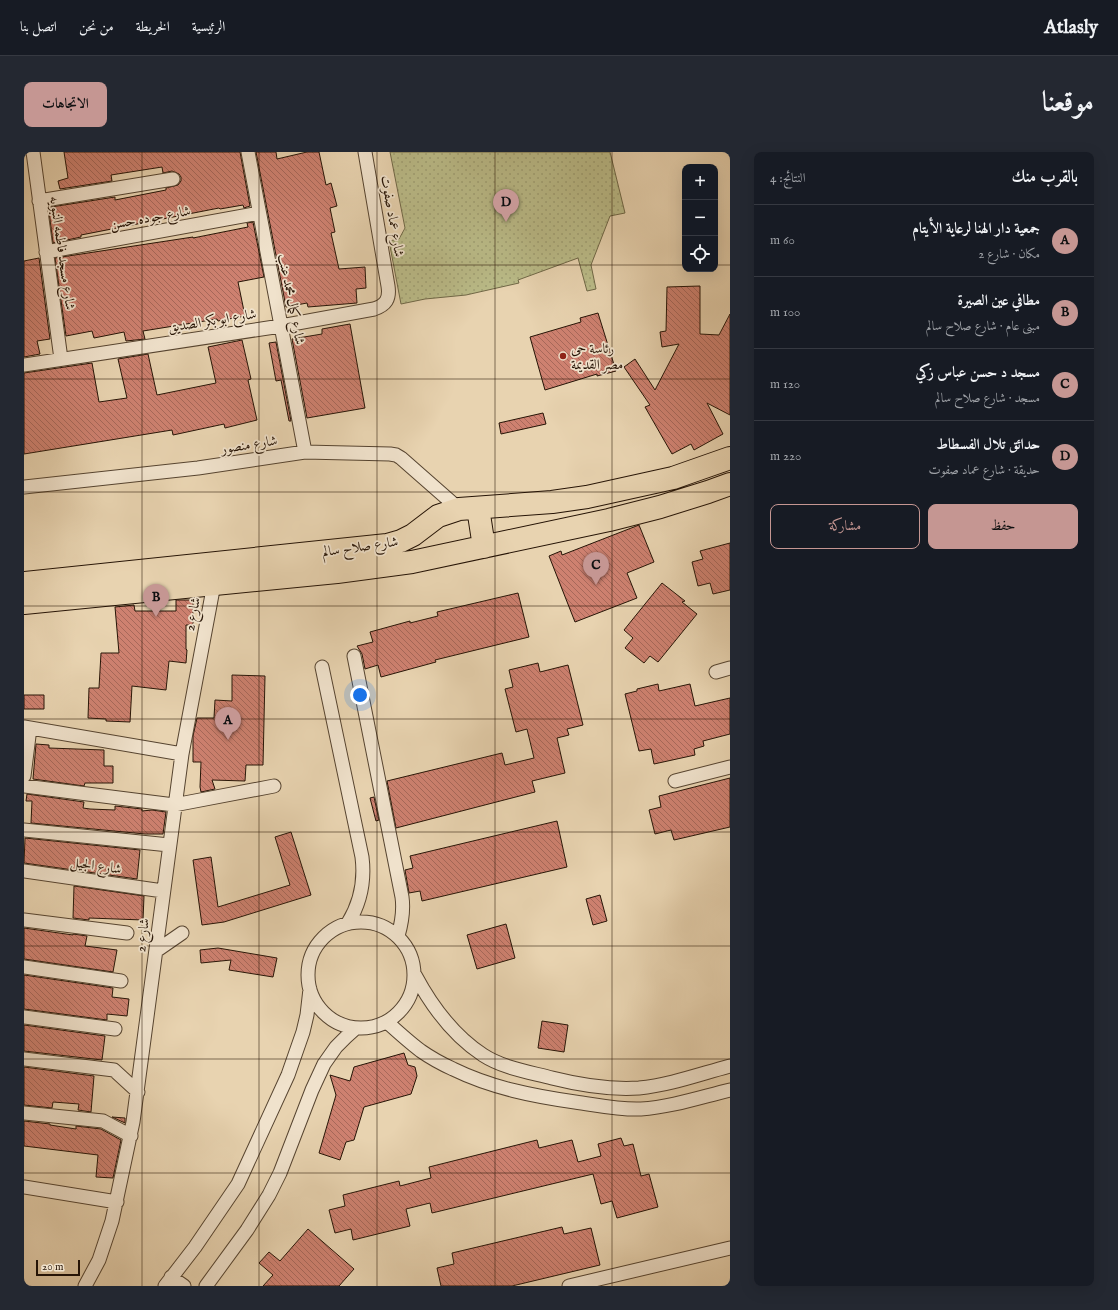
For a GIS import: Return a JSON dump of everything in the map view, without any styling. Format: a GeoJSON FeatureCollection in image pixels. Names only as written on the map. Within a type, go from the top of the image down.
{"type":"FeatureCollection","features":[{"type":"Feature","properties":{"kind":"highway","name":"شارع صلاح سالم"},"geometry":{"type":"LineString","coordinates":[[24,583],[387,545],[401,541],[413,535],[438,516],[468,508],[552,502],[586,497],[673,478],[730,458]]}},
{"type":"Feature","properties":{"kind":"highway","name":"شارع صلاح سالم"},"geometry":{"type":"LineString","coordinates":[[24,603],[337,572],[412,562],[484,548],[609,520],[660,507],[730,484]]}},
{"type":"Feature","properties":{"kind":"highway"},"geometry":{"type":"LineString","coordinates":[[468,508],[484,548]]}},
{"type":"Feature","properties":{"kind":"street","name":"شارع مسجد فاطمه النبويه"},"geometry":{"type":"LineString","coordinates":[[33,152],[61,359]]}},
{"type":"Feature","properties":{"kind":"street","name":"شارع كمال محمد عنب"},"geometry":{"type":"LineString","coordinates":[[248,152],[305,452]]}},
{"type":"Feature","properties":{"kind":"street","name":"شارع عماد صفوت"},"geometry":{"type":"LineString","coordinates":[[365,152],[388,286]]}},
{"type":"Feature","properties":{"kind":"street"},"geometry":{"type":"LineString","coordinates":[[39,201],[173,179]]}},
{"type":"Feature","properties":{"kind":"street","name":"شارع جوده حسن"},"geometry":{"type":"LineString","coordinates":[[46,252],[259,213]]}},
{"type":"Feature","properties":{"kind":"street","name":"شارع ابو بكر الصديق"},"geometry":{"type":"LineString","coordinates":[[24,365],[281,326],[374,309],[381,307],[387,301],[389,293],[388,286]]}},
{"type":"Feature","properties":{"kind":"street","name":"شارع منصور"},"geometry":{"type":"LineString","coordinates":[[24,487],[198,468],[305,452],[396,455],[428,481],[468,508]]}},
{"type":"Feature","properties":{"kind":"street","name":"شارع 2"},"geometry":{"type":"LineString","coordinates":[[85,1286],[106,1241],[117,1202],[130,1136],[138,1092],[174,806],[182,754],[214,584]]}},
{"type":"Feature","properties":{"kind":"street"},"geometry":{"type":"LineString","coordinates":[[354,656],[402,897],[404,912],[398,936]]}},
{"type":"Feature","properties":{"kind":"street"},"geometry":{"type":"LineString","coordinates":[[322,667],[364,870],[360,898],[355,912],[348,923]]}},
{"type":"Feature","properties":{"kind":"street"},"geometry":{"type":"LineString","coordinates":[[716,672],[730,668]]}},
{"type":"Feature","properties":{"kind":"street"},"geometry":{"type":"LineString","coordinates":[[24,776],[27,727],[182,754]]}},
{"type":"Feature","properties":{"kind":"street"},"geometry":{"type":"LineString","coordinates":[[675,781],[730,767]]}},
{"type":"Feature","properties":{"kind":"street"},"geometry":{"type":"LineString","coordinates":[[24,786],[174,806],[274,786]]}},
{"type":"Feature","properties":{"kind":"street"},"geometry":{"type":"LineString","coordinates":[[24,830],[169,845]]}},
{"type":"Feature","properties":{"kind":"street","name":"شارع الجيل"},"geometry":{"type":"LineString","coordinates":[[24,871],[163,891]]}},
{"type":"Feature","properties":{"kind":"street"},"geometry":{"type":"LineString","coordinates":[[24,920],[127,933]]}},
{"type":"Feature","properties":{"kind":"street"},"geometry":{"type":"LineString","coordinates":[[370,922],[390,930],[398,936],[405,944],[410,954],[414,964],[415,975],[414,986],[404,1007],[387,1022],[367,1028],[346,1026],[327,1016],[319,1008],[310,989],[308,968],[315,948],[329,932],[348,923],[370,922]]}},
{"type":"Feature","properties":{"kind":"street"},"geometry":{"type":"LineString","coordinates":[[156,951],[182,933]]}},
{"type":"Feature","properties":{"kind":"street"},"geometry":{"type":"LineString","coordinates":[[24,967],[121,981]]}},
{"type":"Feature","properties":{"kind":"street"},"geometry":{"type":"LineString","coordinates":[[415,975],[423,991],[457,1034],[484,1056],[506,1066],[565,1081],[595,1086],[639,1088],[675,1081],[730,1066]]}},
{"type":"Feature","properties":{"kind":"street"},"geometry":{"type":"LineString","coordinates":[[184,1286],[168,1282],[195,1247],[238,1184],[288,1076],[303,1032],[310,989]]}},
{"type":"Feature","properties":{"kind":"street"},"geometry":{"type":"LineString","coordinates":[[24,1017],[115,1029]]}},
{"type":"Feature","properties":{"kind":"street"},"geometry":{"type":"LineString","coordinates":[[387,1022],[422,1052],[442,1064],[488,1084],[538,1097],[624,1109],[641,1109],[659,1107],[730,1090]]}},
{"type":"Feature","properties":{"kind":"street"},"geometry":{"type":"LineString","coordinates":[[206,1286],[247,1230],[269,1195],[280,1173],[312,1090],[324,1064],[336,1047],[356,1028]]}},
{"type":"Feature","properties":{"kind":"street"},"geometry":{"type":"LineString","coordinates":[[24,1059],[114,1070],[138,1092]]}},
{"type":"Feature","properties":{"kind":"street"},"geometry":{"type":"LineString","coordinates":[[675,1081],[679,1102]]}},
{"type":"Feature","properties":{"kind":"street"},"geometry":{"type":"LineString","coordinates":[[24,1113],[103,1121],[130,1136]]}},
{"type":"Feature","properties":{"kind":"street"},"geometry":{"type":"LineString","coordinates":[[24,1187],[117,1202]]}},
{"type":"Feature","properties":{"kind":"street"},"geometry":{"type":"LineString","coordinates":[[569,1286],[730,1248]]}},
{"type":"Feature","properties":{"kind":"green space"},"geometry":{"type":"Polygon","coordinates":[[[390,152],[610,152],[625,213],[610,216],[591,265],[596,289],[587,291],[578,258],[518,280],[519,283],[466,295],[425,299],[401,304],[389,241],[399,239],[405,228],[390,152]]]}},
{"type":"Feature","properties":{"kind":"building"},"geometry":{"type":"Polygon","coordinates":[[[64,152],[240,152],[250,206],[244,208],[243,205],[219,208],[81,235],[81,237],[53,243],[49,212],[51,212],[51,207],[115,197],[115,200],[166,190],[166,188],[178,185],[181,181],[179,174],[172,171],[163,173],[162,167],[111,175],[112,181],[60,189],[58,181],[68,178],[64,152]]]}},
{"type":"Feature","properties":{"kind":"building"},"geometry":{"type":"Polygon","coordinates":[[[256,152],[276,152],[277,159],[307,152],[319,152],[326,185],[331,183],[337,206],[330,208],[335,232],[331,233],[339,269],[365,267],[366,288],[356,289],[357,303],[308,307],[307,303],[286,307],[256,152]]]}},
{"type":"Feature","properties":{"kind":"building"},"geometry":{"type":"Polygon","coordinates":[[[253,222],[264,277],[238,282],[245,316],[143,331],[145,339],[126,341],[124,332],[94,338],[92,331],[66,336],[55,258],[193,238],[248,227],[247,223],[253,222]]]}},
{"type":"Feature","properties":{"kind":"building"},"geometry":{"type":"Polygon","coordinates":[[[39,258],[50,339],[37,341],[40,354],[24,357],[24,261],[39,258]]]}},
{"type":"Feature","properties":{"kind":"building"},"geometry":{"type":"Polygon","coordinates":[[[700,286],[700,334],[719,335],[730,314],[730,415],[707,403],[723,434],[694,450],[691,444],[672,454],[645,407],[650,405],[624,367],[635,359],[655,390],[679,344],[662,347],[660,332],[666,331],[667,287],[700,286]]]}},
{"type":"Feature","properties":{"kind":"building","name":"رئاسة حى مصر القديمة"},"geometry":{"type":"Polygon","coordinates":[[[598,313],[616,371],[597,376],[597,374],[545,390],[530,337],[581,322],[580,318],[598,313]]]}},
{"type":"Feature","properties":{"kind":"building"},"geometry":{"type":"Polygon","coordinates":[[[350,324],[365,408],[307,418],[292,339],[322,334],[322,329],[350,324]]]}},
{"type":"Feature","properties":{"kind":"building"},"geometry":{"type":"Polygon","coordinates":[[[242,340],[251,379],[248,380],[257,420],[225,428],[224,424],[173,435],[172,430],[24,454],[24,373],[92,363],[99,402],[127,398],[118,359],[148,354],[157,395],[216,383],[208,347],[242,340]]]}},
{"type":"Feature","properties":{"kind":"building"},"geometry":{"type":"Polygon","coordinates":[[[276,342],[291,421],[289,421],[281,380],[276,381],[269,343],[276,342]]]}},
{"type":"Feature","properties":{"kind":"building"},"geometry":{"type":"Polygon","coordinates":[[[543,413],[546,424],[501,434],[499,423],[543,413]]]}},
{"type":"Feature","properties":{"kind":"building"},"geometry":{"type":"Polygon","coordinates":[[[639,525],[654,562],[627,573],[637,598],[575,622],[549,556],[561,551],[562,555],[639,525]]]}},
{"type":"Feature","properties":{"kind":"building"},"geometry":{"type":"Polygon","coordinates":[[[730,543],[730,590],[713,594],[710,583],[698,586],[692,562],[703,559],[700,551],[730,543]]]}},
{"type":"Feature","properties":{"kind":"building"},"geometry":{"type":"Polygon","coordinates":[[[662,583],[685,601],[682,602],[697,614],[658,662],[650,656],[644,663],[625,648],[633,638],[624,630],[662,583]]]}},
{"type":"Feature","properties":{"kind":"building"},"geometry":{"type":"Polygon","coordinates":[[[518,593],[529,637],[435,660],[436,662],[381,677],[378,665],[365,669],[362,654],[357,646],[373,642],[370,632],[410,621],[410,623],[438,616],[437,612],[518,593]]]}},
{"type":"Feature","properties":{"kind":"building"},"geometry":{"type":"Polygon","coordinates":[[[176,600],[193,600],[193,625],[186,625],[186,663],[169,661],[166,690],[132,686],[130,722],[106,721],[106,719],[88,718],[89,688],[99,688],[101,653],[119,653],[115,607],[134,605],[135,611],[176,611],[176,600]]]}},
{"type":"Feature","properties":{"kind":"building"},"geometry":{"type":"Polygon","coordinates":[[[538,663],[540,672],[568,665],[583,725],[567,729],[569,735],[557,738],[565,773],[532,781],[535,792],[396,828],[387,781],[502,753],[505,765],[534,758],[527,729],[516,732],[505,689],[513,687],[509,670],[538,663]]]}},
{"type":"Feature","properties":{"kind":"building"},"geometry":{"type":"Polygon","coordinates":[[[232,675],[265,676],[263,765],[246,765],[245,781],[212,780],[215,789],[201,792],[201,762],[193,762],[193,736],[197,718],[214,718],[215,700],[232,701],[232,675]]]}},
{"type":"Feature","properties":{"kind":"building"},"geometry":{"type":"Polygon","coordinates":[[[658,684],[659,691],[690,684],[695,706],[730,698],[730,734],[703,741],[704,746],[694,749],[695,755],[654,764],[651,749],[639,751],[625,694],[637,691],[637,689],[658,684]]]}},
{"type":"Feature","properties":{"kind":"building"},"geometry":{"type":"Polygon","coordinates":[[[24,695],[44,695],[44,709],[24,709],[24,695]]]}},
{"type":"Feature","properties":{"kind":"building"},"geometry":{"type":"Polygon","coordinates":[[[36,744],[49,745],[49,748],[104,750],[104,766],[113,766],[113,783],[85,783],[84,786],[33,779],[36,744]]]}},
{"type":"Feature","properties":{"kind":"building"},"geometry":{"type":"Polygon","coordinates":[[[730,778],[730,827],[674,840],[671,830],[655,834],[649,810],[661,807],[659,796],[730,778]]]}},
{"type":"Feature","properties":{"kind":"building"},"geometry":{"type":"Polygon","coordinates":[[[27,794],[84,802],[83,808],[90,809],[115,810],[115,806],[142,809],[142,811],[152,810],[166,812],[163,834],[145,834],[31,823],[32,801],[26,801],[27,794]]]}},
{"type":"Feature","properties":{"kind":"building"},"geometry":{"type":"Polygon","coordinates":[[[374,797],[379,820],[376,821],[370,798],[374,797]]]}},
{"type":"Feature","properties":{"kind":"building"},"geometry":{"type":"Polygon","coordinates":[[[557,821],[567,867],[422,901],[420,891],[409,893],[405,870],[413,868],[410,856],[557,821]]]}},
{"type":"Feature","properties":{"kind":"building"},"geometry":{"type":"Polygon","coordinates":[[[291,832],[311,895],[224,922],[202,925],[193,860],[211,857],[218,907],[290,885],[275,837],[291,832]]]}},
{"type":"Feature","properties":{"kind":"building"},"geometry":{"type":"Polygon","coordinates":[[[25,838],[140,850],[137,879],[24,863],[25,838]]]}},
{"type":"Feature","properties":{"kind":"building"},"geometry":{"type":"Polygon","coordinates":[[[74,886],[144,896],[143,920],[89,918],[89,920],[73,918],[74,886]]]}},
{"type":"Feature","properties":{"kind":"building"},"geometry":{"type":"Polygon","coordinates":[[[600,895],[607,921],[593,925],[586,899],[600,895]]]}},
{"type":"Feature","properties":{"kind":"building"},"geometry":{"type":"Polygon","coordinates":[[[506,924],[515,958],[477,969],[467,935],[506,924]]]}},
{"type":"Feature","properties":{"kind":"building"},"geometry":{"type":"Polygon","coordinates":[[[24,928],[87,936],[85,946],[117,950],[113,972],[24,959],[24,928]]]}},
{"type":"Feature","properties":{"kind":"building"},"geometry":{"type":"Polygon","coordinates":[[[218,948],[277,958],[273,977],[229,970],[231,960],[201,963],[200,950],[218,948]]]}},
{"type":"Feature","properties":{"kind":"building"},"geometry":{"type":"Polygon","coordinates":[[[24,975],[113,988],[112,997],[129,999],[127,1016],[107,1014],[107,1020],[24,1009],[24,975]]]}},
{"type":"Feature","properties":{"kind":"building"},"geometry":{"type":"Polygon","coordinates":[[[542,1021],[568,1025],[564,1052],[538,1048],[542,1021]]]}},
{"type":"Feature","properties":{"kind":"building"},"geometry":{"type":"Polygon","coordinates":[[[24,1025],[105,1036],[102,1060],[24,1051],[24,1025]]]}},
{"type":"Feature","properties":{"kind":"building"},"geometry":{"type":"Polygon","coordinates":[[[404,1053],[408,1065],[415,1067],[417,1076],[411,1094],[364,1107],[354,1140],[346,1142],[340,1160],[319,1153],[336,1095],[330,1075],[350,1081],[354,1067],[404,1053]]]}},
{"type":"Feature","properties":{"kind":"building"},"geometry":{"type":"Polygon","coordinates":[[[24,1067],[94,1076],[91,1112],[78,1110],[79,1104],[53,1102],[52,1108],[24,1105],[24,1067]]]}},
{"type":"Feature","properties":{"kind":"building"},"geometry":{"type":"Polygon","coordinates":[[[112,1117],[125,1118],[125,1123],[112,1117]]]}},
{"type":"Feature","properties":{"kind":"building"},"geometry":{"type":"Polygon","coordinates":[[[24,1121],[76,1129],[76,1126],[101,1129],[121,1140],[113,1178],[96,1177],[98,1155],[24,1146],[24,1121]]]}},
{"type":"Feature","properties":{"kind":"building"},"geometry":{"type":"Polygon","coordinates":[[[621,1138],[624,1146],[633,1144],[641,1176],[649,1174],[658,1207],[617,1218],[612,1201],[601,1204],[593,1174],[432,1213],[430,1203],[406,1209],[410,1226],[353,1240],[351,1229],[335,1233],[329,1210],[345,1206],[343,1195],[399,1181],[400,1186],[431,1178],[429,1167],[537,1140],[539,1148],[572,1140],[578,1162],[601,1156],[598,1144],[621,1138]]]}},
{"type":"Feature","properties":{"kind":"building"},"geometry":{"type":"Polygon","coordinates":[[[562,1227],[564,1234],[591,1228],[600,1265],[512,1286],[441,1286],[437,1268],[454,1264],[452,1253],[562,1227]]]}},
{"type":"Feature","properties":{"kind":"building"},"geometry":{"type":"Polygon","coordinates":[[[308,1229],[354,1269],[339,1286],[263,1286],[273,1275],[259,1263],[269,1252],[280,1261],[308,1229]]]}},
{"type":"Feature","properties":{"kind":"place","name":"حدائق تلال الفسطاط"},"geometry":{"type":"Point","coordinates":[506,222]}},
{"type":"Feature","properties":{"kind":"place","name":"رئاسة حى مصر القديمة"},"geometry":{"type":"Point","coordinates":[563,356]}},
{"type":"Feature","properties":{"kind":"place","name":"مسجد د حسن عباس زكي"},"geometry":{"type":"Point","coordinates":[596,585]}},
{"type":"Feature","properties":{"kind":"place","name":"مطافي عين الصيرة"},"geometry":{"type":"Point","coordinates":[156,617]}},
{"type":"Feature","properties":{"kind":"place","name":"جمعية دار الهنا لرعاية الأيتام"},"geometry":{"type":"Point","coordinates":[228,740]}}]}
